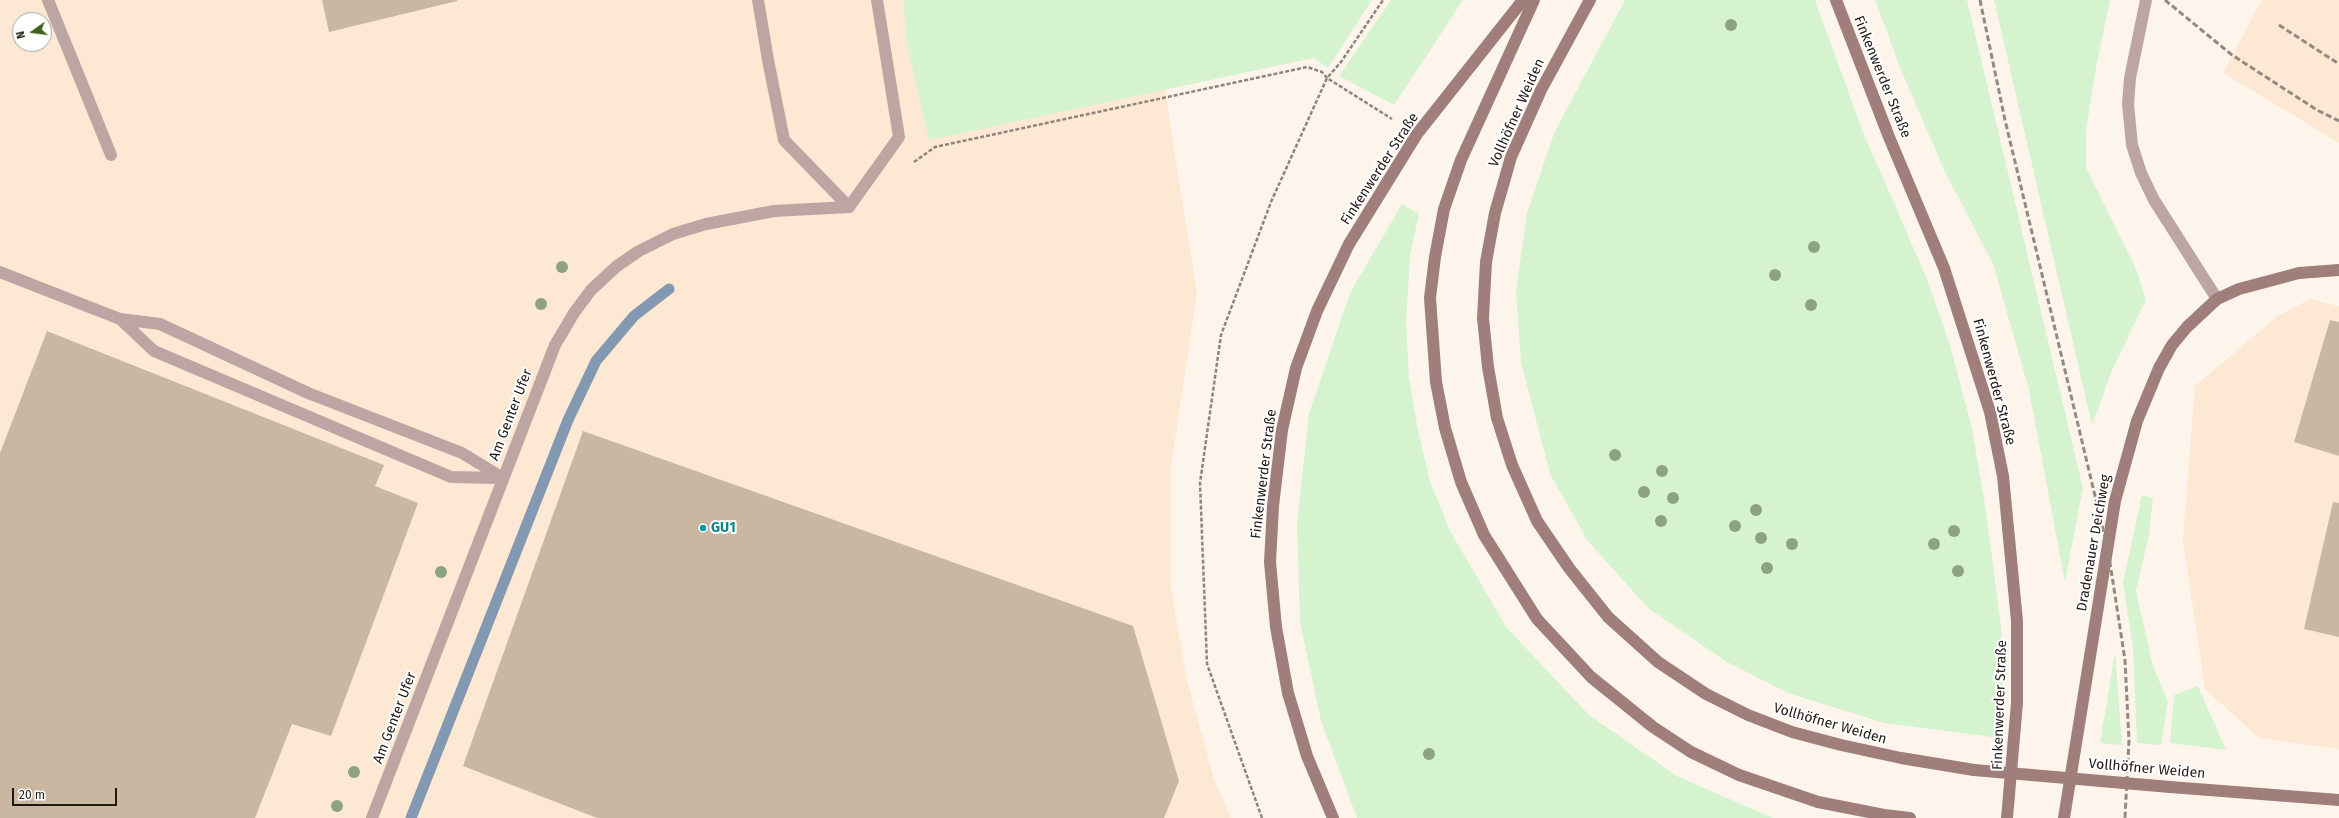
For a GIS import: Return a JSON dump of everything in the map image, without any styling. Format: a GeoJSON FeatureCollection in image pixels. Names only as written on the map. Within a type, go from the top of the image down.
{"type":"FeatureCollection","features":[{"type":"Feature","properties":{"kind":"main road","name":"Finkenwerder Straße"},"geometry":{"type":"LineString","coordinates":[[1333,818],[1307,756],[1288,692],[1276,627],[1271,569],[1273,506],[1282,430],[1296,368],[1317,312],[1353,238],[1418,134],[1523,0]]}},
{"type":"Feature","properties":{"kind":"main road"},"geometry":{"type":"LineString","coordinates":[[1534,0],[1461,160],[1444,209],[1435,257],[1430,298],[1436,382],[1445,428],[1461,482],[1484,535],[1537,619],[1591,677],[1653,727],[1691,752],[1739,775],[1818,802],[1884,815],[1910,818]]}},
{"type":"Feature","properties":{"kind":"main road","name":"Vollhöfner Weiden"},"geometry":{"type":"LineString","coordinates":[[1590,0],[1541,90],[1511,157],[1494,213],[1486,262],[1483,318],[1488,367],[1497,418],[1512,465],[1538,521],[1569,568],[1608,617],[1658,662],[1706,694],[1748,715],[1792,732],[1901,758],[1974,770],[2339,800]]}},
{"type":"Feature","properties":{"kind":"main road","name":"Finkenwerder Straße"},"geometry":{"type":"LineString","coordinates":[[1836,0],[1889,137],[1944,268],[1970,342],[1992,419],[2003,476],[2017,621],[2017,703],[2007,818]]}},
{"type":"Feature","properties":{"kind":"main road","name":"Dradenauer Deichweg"},"geometry":{"type":"LineString","coordinates":[[2064,818],[2115,501],[2124,463],[2148,392],[2172,345],[2187,327],[2218,299],[2239,289],[2292,274],[2339,270]]}},
{"type":"Feature","properties":{"kind":"street"},"geometry":{"type":"LineString","coordinates":[[48,0],[112,155]]}},
{"type":"Feature","properties":{"kind":"street"},"geometry":{"type":"LineString","coordinates":[[758,0],[784,140],[849,207],[899,136],[877,0]]}},
{"type":"Feature","properties":{"kind":"street"},"geometry":{"type":"LineString","coordinates":[[2146,0],[2130,78],[2128,104],[2132,145],[2141,173],[2154,200],[2218,299]]}},
{"type":"Feature","properties":{"kind":"street","name":"Am Genter Ufer"},"geometry":{"type":"LineString","coordinates":[[372,818],[554,345],[574,313],[591,290],[617,266],[639,251],[672,234],[706,224],[774,211],[849,207]]}},
{"type":"Feature","properties":{"kind":"street"},"geometry":{"type":"LineString","coordinates":[[0,272],[120,320],[160,324],[308,393],[462,453],[503,478]]}},
{"type":"Feature","properties":{"kind":"street"},"geometry":{"type":"LineString","coordinates":[[120,320],[154,351],[451,477],[503,478]]}},
{"type":"Feature","properties":{"kind":"path"},"geometry":{"type":"LineString","coordinates":[[1262,818],[1207,664],[1200,483],[1221,335],[1271,202],[1327,78],[1341,62],[1383,0]]}},
{"type":"Feature","properties":{"kind":"path"},"geometry":{"type":"LineString","coordinates":[[911,164],[936,147],[1306,67],[1322,72],[1327,78],[1392,119]]}},
{"type":"Feature","properties":{"kind":"shaded area"},"geometry":{"type":"Polygon","coordinates":[[[0,0],[940,0],[1159,53],[1197,294],[1171,466],[1171,587],[1187,680],[1215,782],[1231,818],[0,818],[0,0]]]}},
{"type":"Feature","properties":{"kind":"shaded area"},"geometry":{"type":"Polygon","coordinates":[[[2262,0],[2339,0],[2339,143],[2223,73],[2262,0]]]}},
{"type":"Feature","properties":{"kind":"shaded area"},"geometry":{"type":"Polygon","coordinates":[[[2310,299],[2339,306],[2339,749],[2259,738],[2205,689],[2183,540],[2195,386],[2279,315],[2310,299]]]}},
{"type":"Feature","properties":{"kind":"green space"},"geometry":{"type":"Polygon","coordinates":[[[904,0],[1372,0],[1328,68],[1314,58],[929,140],[906,39],[904,0]]]}},
{"type":"Feature","properties":{"kind":"green space"},"geometry":{"type":"Polygon","coordinates":[[[1391,0],[1463,0],[1394,105],[1339,76],[1391,0]]]}},
{"type":"Feature","properties":{"kind":"green space"},"geometry":{"type":"Polygon","coordinates":[[[1625,0],[1815,0],[1863,132],[1927,279],[1950,345],[1971,424],[1985,504],[2001,626],[2003,693],[2000,738],[1884,723],[1788,693],[1727,662],[1649,609],[1587,540],[1550,474],[1521,362],[1516,291],[1527,213],[1555,131],[1625,0]]]}},
{"type":"Feature","properties":{"kind":"green space"},"geometry":{"type":"Polygon","coordinates":[[[1875,0],[1967,0],[2083,488],[2065,582],[2029,390],[1993,264],[1944,170],[1901,70],[1875,0]]]}},
{"type":"Feature","properties":{"kind":"green space"},"geometry":{"type":"Polygon","coordinates":[[[1994,0],[2110,0],[2096,68],[2086,131],[2086,168],[2137,271],[2146,300],[2113,368],[2092,425],[1994,0]]]}},
{"type":"Feature","properties":{"kind":"green space"},"geometry":{"type":"Polygon","coordinates":[[[1402,204],[1419,214],[1410,256],[1406,322],[1409,378],[1418,430],[1430,481],[1450,531],[1507,628],[1589,715],[1677,776],[1773,818],[1357,818],[1321,721],[1300,622],[1297,524],[1309,413],[1350,293],[1402,204]]]}},
{"type":"Feature","properties":{"kind":"green space"},"geometry":{"type":"Polygon","coordinates":[[[2142,495],[2153,498],[2149,535],[2136,591],[2153,666],[2168,702],[2161,745],[2137,743],[2133,649],[2123,582],[2142,495]]]}},
{"type":"Feature","properties":{"kind":"green space"},"geometry":{"type":"Polygon","coordinates":[[[2115,652],[2122,745],[2100,743],[2115,652]]]}},
{"type":"Feature","properties":{"kind":"green space"},"geometry":{"type":"Polygon","coordinates":[[[2198,686],[2226,750],[2170,743],[2174,695],[2198,686]]]}},
{"type":"Feature","properties":{"kind":"building"},"geometry":{"type":"Polygon","coordinates":[[[322,0],[457,0],[457,1],[329,32],[322,0]]]}},
{"type":"Feature","properties":{"kind":"building"},"geometry":{"type":"Polygon","coordinates":[[[2330,320],[2339,322],[2339,456],[2294,442],[2330,320]]]}},
{"type":"Feature","properties":{"kind":"building"},"geometry":{"type":"Polygon","coordinates":[[[47,331],[384,465],[375,486],[418,503],[331,736],[292,724],[255,818],[0,818],[0,453],[47,331]]]}},
{"type":"Feature","properties":{"kind":"building","name":"GU1"},"geometry":{"type":"Polygon","coordinates":[[[583,431],[1133,626],[1179,781],[1164,818],[597,818],[463,766],[583,431]]]}},
{"type":"Feature","properties":{"kind":"building"},"geometry":{"type":"Polygon","coordinates":[[[2333,502],[2339,503],[2339,637],[2304,629],[2333,502]]]}},
{"type":"Feature","properties":{"kind":"waterway"},"geometry":{"type":"LineString","coordinates":[[411,818],[568,420],[596,361],[634,316],[669,289]]}},
{"type":"Feature","properties":{"kind":"railway"},"geometry":{"type":"LineString","coordinates":[[1980,0],[2005,120],[2108,550],[2125,660],[2129,740],[2125,818]]}},
{"type":"Feature","properties":{"kind":"railway"},"geometry":{"type":"LineString","coordinates":[[2165,0],[2232,55],[2317,110],[2339,121]]}},
{"type":"Feature","properties":{"kind":"railway"},"geometry":{"type":"LineString","coordinates":[[2279,25],[2339,64]]}},
{"type":"Feature","properties":{"kind":"place","name":"GU1"},"geometry":{"type":"Point","coordinates":[703,528]}}]}
